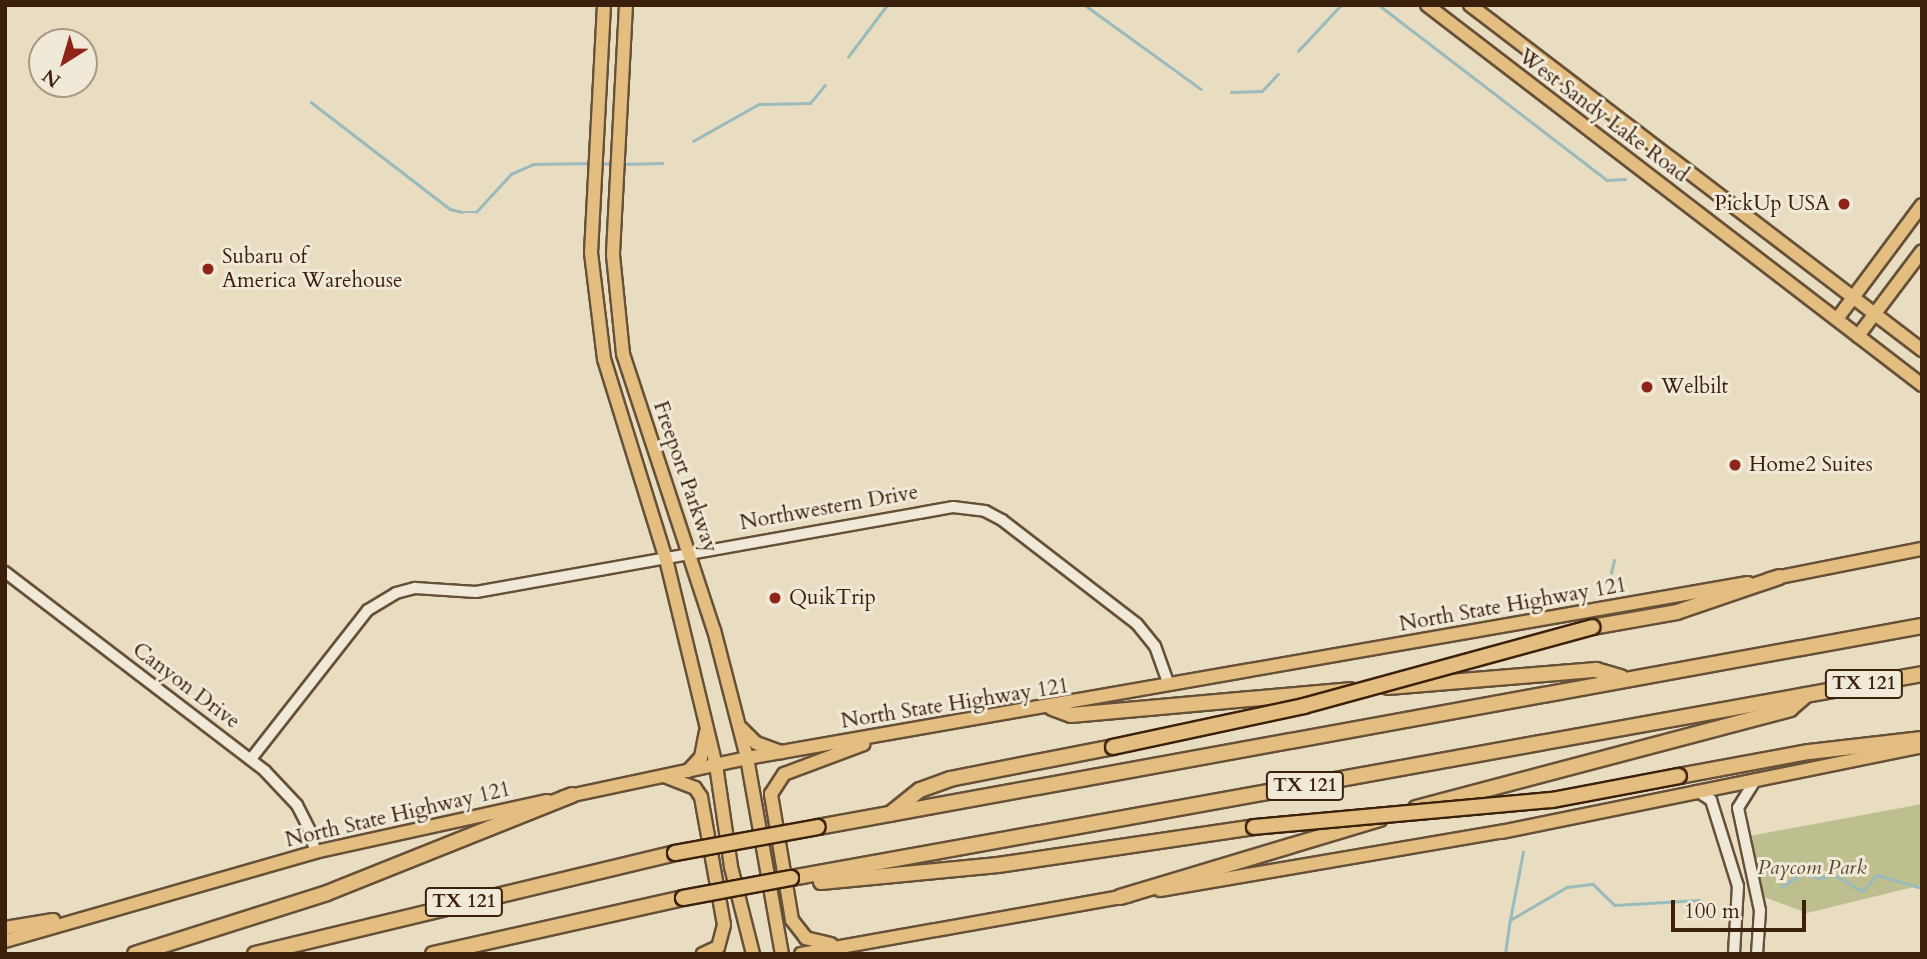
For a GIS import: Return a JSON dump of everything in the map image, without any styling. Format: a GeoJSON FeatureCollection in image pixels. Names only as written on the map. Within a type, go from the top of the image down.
{"type":"FeatureCollection","features":[{"type":"Feature","properties":{"kind":"highway"},"geometry":{"type":"LineString","coordinates":[[890,814],[920,790],[950,779],[1304,706],[1592,627],[1676,612],[1779,578]]}},
{"type":"Feature","properties":{"kind":"highway","name":"TX 121"},"geometry":{"type":"LineString","coordinates":[[255,954],[675,853],[1922,626]]}},
{"type":"Feature","properties":{"kind":"highway"},"geometry":{"type":"LineString","coordinates":[[1052,708],[1071,715],[1596,670],[1626,679]]}},
{"type":"Feature","properties":{"kind":"highway","name":"TX 121"},"geometry":{"type":"LineString","coordinates":[[433,954],[684,898],[1922,674]]}},
{"type":"Feature","properties":{"kind":"highway"},"geometry":{"type":"LineString","coordinates":[[1120,897],[1472,792],[1790,709],[1805,695]]}},
{"type":"Feature","properties":{"kind":"highway"},"geometry":{"type":"LineString","coordinates":[[797,878],[816,882],[999,865],[1254,827],[1552,800],[1810,752],[1922,739]]}},
{"type":"Feature","properties":{"kind":"highway"},"geometry":{"type":"LineString","coordinates":[[135,954],[327,892],[572,795]]}},
{"type":"Feature","properties":{"kind":"main road","name":"Freeport Parkway"},"geometry":{"type":"LineString","coordinates":[[604,5],[591,253],[604,359],[666,559],[716,765],[731,867],[753,954]]}},
{"type":"Feature","properties":{"kind":"main road","name":"Freeport Parkway"},"geometry":{"type":"LineString","coordinates":[[626,5],[613,255],[623,354],[691,553],[747,758],[782,954]]}},
{"type":"Feature","properties":{"kind":"main road","name":"West Sandy Lake Road"},"geometry":{"type":"LineString","coordinates":[[1427,5],[1922,386]]}},
{"type":"Feature","properties":{"kind":"main road","name":"West Sandy Lake Road"},"geometry":{"type":"LineString","coordinates":[[1470,5],[1922,350]]}},
{"type":"Feature","properties":{"kind":"main road"},"geometry":{"type":"LineString","coordinates":[[1653,178],[1669,158]]}},
{"type":"Feature","properties":{"kind":"main road"},"geometry":{"type":"LineString","coordinates":[[1837,319],[1922,205]]}},
{"type":"Feature","properties":{"kind":"main road"},"geometry":{"type":"LineString","coordinates":[[1858,336],[1922,251]]}},
{"type":"Feature","properties":{"kind":"main road","name":"North State Highway 121"},"geometry":{"type":"LineString","coordinates":[[5,941],[315,852],[747,758],[1052,708],[1779,578],[1922,549]]}},
{"type":"Feature","properties":{"kind":"main road"},"geometry":{"type":"LineString","coordinates":[[738,725],[756,743],[782,752]]}},
{"type":"Feature","properties":{"kind":"main road"},"geometry":{"type":"LineString","coordinates":[[688,771],[701,757],[707,729]]}},
{"type":"Feature","properties":{"kind":"main road"},"geometry":{"type":"LineString","coordinates":[[843,945],[806,938],[792,920],[771,794],[784,774],[894,733]]}},
{"type":"Feature","properties":{"kind":"main road"},"geometry":{"type":"LineString","coordinates":[[801,954],[1500,832],[1922,746]]}},
{"type":"Feature","properties":{"kind":"main road"},"geometry":{"type":"LineString","coordinates":[[664,776],[695,788],[701,797],[724,925],[718,947],[703,954]]}},
{"type":"Feature","properties":{"kind":"main road"},"geometry":{"type":"LineString","coordinates":[[5,928],[129,905]]}},
{"type":"Feature","properties":{"kind":"main road"},"geometry":{"type":"LineString","coordinates":[[825,954],[843,945]]}},
{"type":"Feature","properties":{"kind":"street","name":"Northwestern Drive"},"geometry":{"type":"LineString","coordinates":[[251,759],[368,610],[382,600],[415,588],[476,592],[953,507],[985,511],[1142,629],[1155,646],[1169,685]]}},
{"type":"Feature","properties":{"kind":"street","name":"Canyon Drive"},"geometry":{"type":"LineString","coordinates":[[5,572],[251,759],[297,805],[311,832],[315,852]]}},
{"type":"Feature","properties":{"kind":"street"},"geometry":{"type":"LineString","coordinates":[[1756,779],[1738,808],[1760,911],[1757,954]]}},
{"type":"Feature","properties":{"kind":"street"},"geometry":{"type":"LineString","coordinates":[[1697,791],[1712,800],[1738,886],[1734,954]]}},
{"type":"Feature","properties":{"kind":"green space","name":"Paycom Park"},"geometry":{"type":"Polygon","coordinates":[[[1922,804],[1922,885],[1807,913],[1764,897],[1744,837],[1922,804]]]}},
{"type":"Feature","properties":{"kind":"waterway"},"geometry":{"type":"LineString","coordinates":[[848,57],[887,5]]}},
{"type":"Feature","properties":{"kind":"waterway"},"geometry":{"type":"LineString","coordinates":[[1085,5],[1201,89]]}},
{"type":"Feature","properties":{"kind":"waterway"},"geometry":{"type":"LineString","coordinates":[[1298,51],[1341,5]]}},
{"type":"Feature","properties":{"kind":"waterway"},"geometry":{"type":"LineString","coordinates":[[1379,5],[1607,180],[1625,179]]}},
{"type":"Feature","properties":{"kind":"waterway"},"geometry":{"type":"LineString","coordinates":[[1231,92],[1262,91],[1278,74]]}},
{"type":"Feature","properties":{"kind":"waterway"},"geometry":{"type":"LineString","coordinates":[[693,141],[759,104],[810,103],[825,85]]}},
{"type":"Feature","properties":{"kind":"waterway"},"geometry":{"type":"LineString","coordinates":[[311,102],[450,209],[462,212],[476,212],[511,174],[533,164],[593,163]]}},
{"type":"Feature","properties":{"kind":"waterway"},"geometry":{"type":"LineString","coordinates":[[599,163],[614,164]]}},
{"type":"Feature","properties":{"kind":"waterway"},"geometry":{"type":"LineString","coordinates":[[620,164],[662,163]]}},
{"type":"Feature","properties":{"kind":"waterway"},"geometry":{"type":"LineString","coordinates":[[1611,573],[1614,560]]}},
{"type":"Feature","properties":{"kind":"waterway"},"geometry":{"type":"LineString","coordinates":[[1510,920],[1523,852]]}},
{"type":"Feature","properties":{"kind":"waterway"},"geometry":{"type":"LineString","coordinates":[[1781,887],[1803,873],[1819,878],[1835,875],[1862,891],[1877,875],[1922,888]]}},
{"type":"Feature","properties":{"kind":"waterway"},"geometry":{"type":"LineString","coordinates":[[1505,954],[1510,920],[1567,887],[1593,884],[1615,905],[1699,900]]}},
{"type":"Feature","properties":{"kind":"place","name":"PickUp USA"},"geometry":{"type":"Point","coordinates":[1844,204]}},
{"type":"Feature","properties":{"kind":"place","name":"Subaru of America Warehouse"},"geometry":{"type":"Point","coordinates":[208,269]}},
{"type":"Feature","properties":{"kind":"place","name":"Welbilt"},"geometry":{"type":"Point","coordinates":[1647,387]}},
{"type":"Feature","properties":{"kind":"place","name":"Home2 Suites"},"geometry":{"type":"Point","coordinates":[1735,465]}},
{"type":"Feature","properties":{"kind":"place","name":"QuikTrip"},"geometry":{"type":"Point","coordinates":[775,598]}}]}
